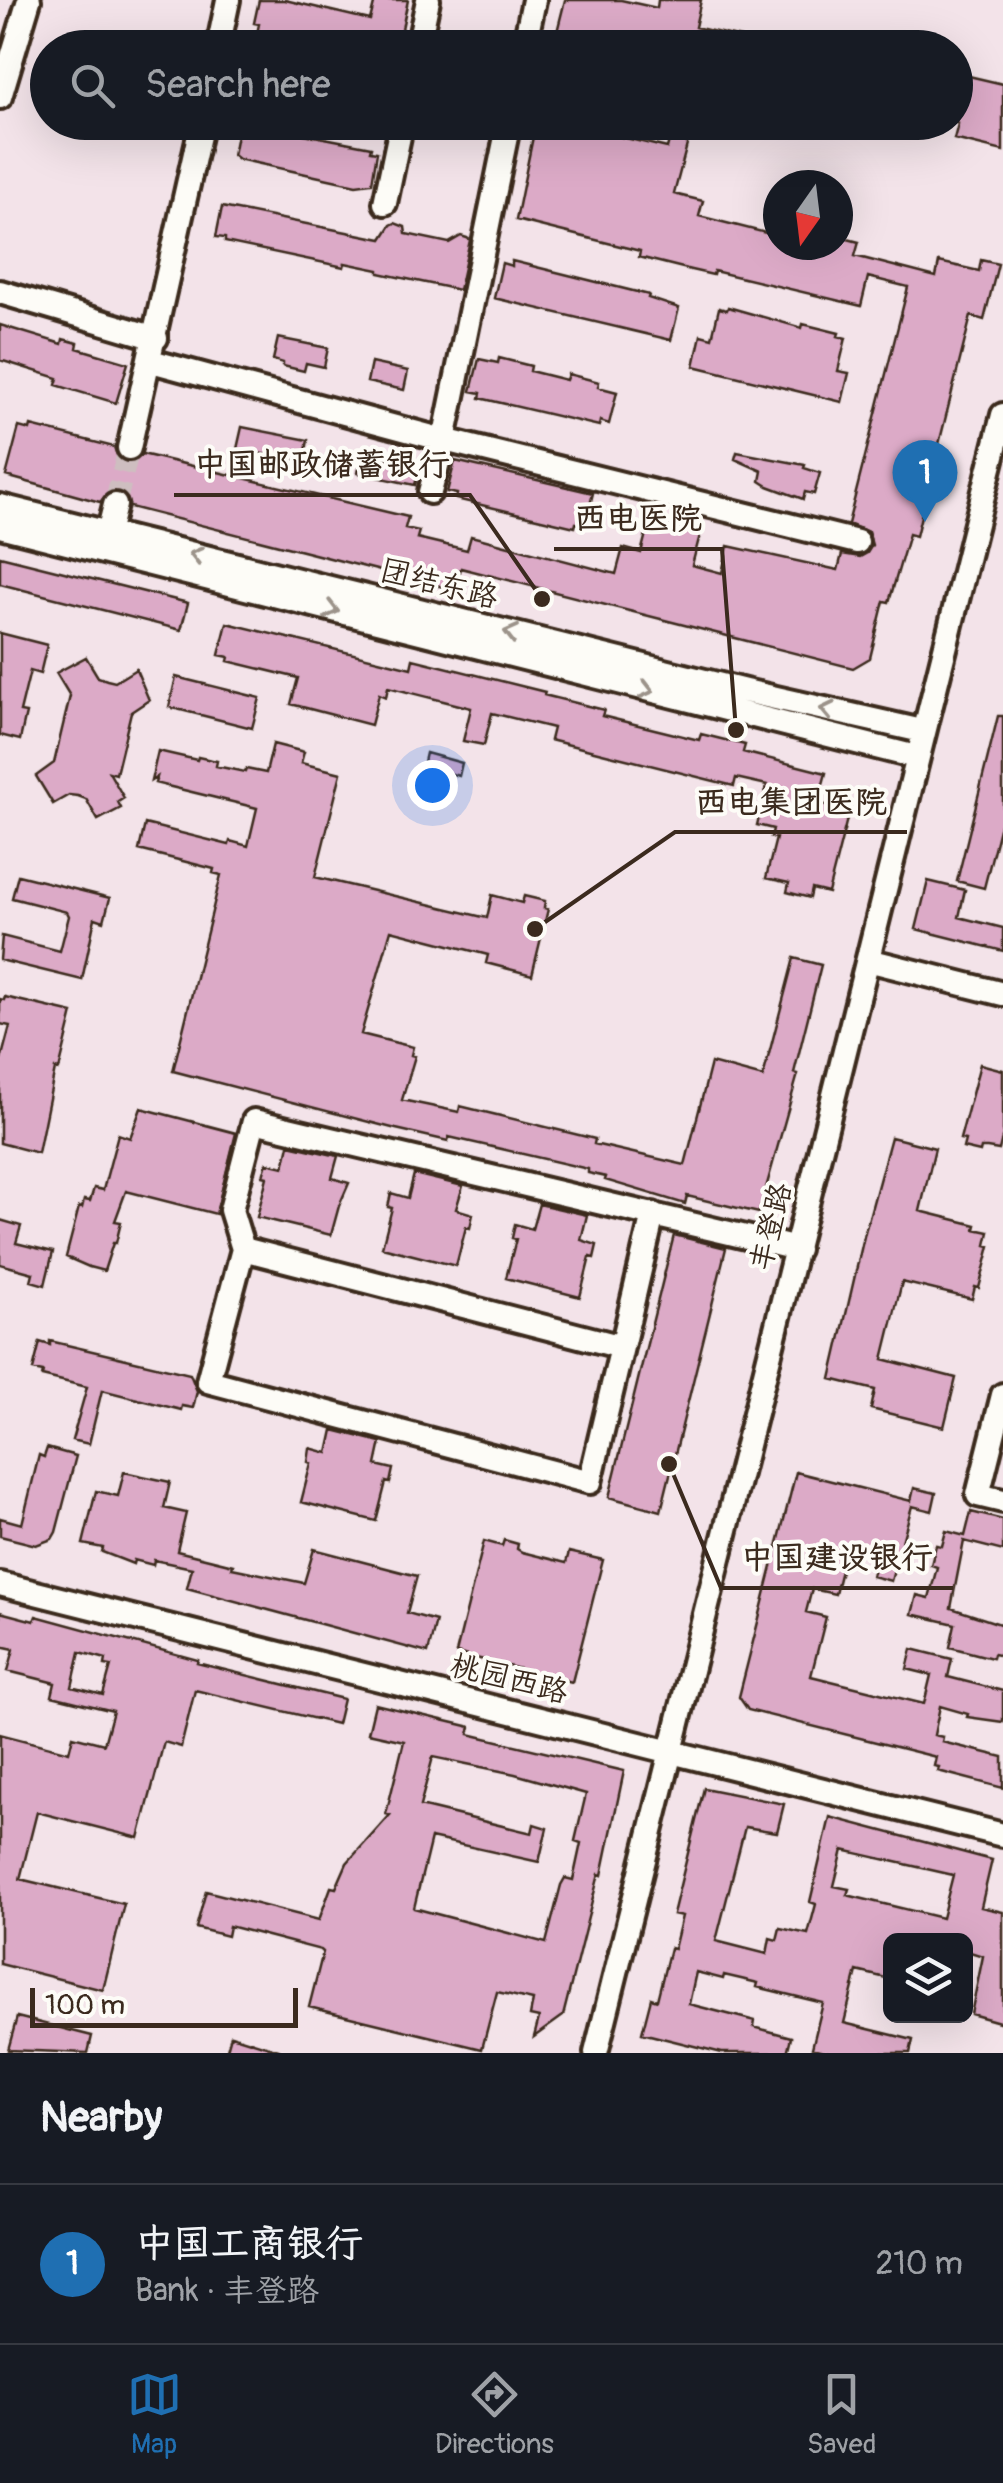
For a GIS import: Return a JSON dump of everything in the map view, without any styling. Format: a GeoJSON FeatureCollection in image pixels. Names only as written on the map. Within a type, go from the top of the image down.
{"type":"FeatureCollection","features":[{"type":"Feature","properties":{"kind":"street"},"geometry":{"type":"LineString","coordinates":[[0,97],[29,0]]}},
{"type":"Feature","properties":{"kind":"street"},"geometry":{"type":"LineString","coordinates":[[222,30],[228,0]]}},
{"type":"Feature","properties":{"kind":"street"},"geometry":{"type":"LineString","coordinates":[[422,30],[428,0]]}},
{"type":"Feature","properties":{"kind":"street"},"geometry":{"type":"LineString","coordinates":[[528,30],[534,0]]}},
{"type":"Feature","properties":{"kind":"street"},"geometry":{"type":"LineString","coordinates":[[129,448],[198,140]]}},
{"type":"Feature","properties":{"kind":"street"},"geometry":{"type":"LineString","coordinates":[[385,202],[398,140]]}},
{"type":"Feature","properties":{"kind":"street"},"geometry":{"type":"LineString","coordinates":[[430,492],[505,140]]}},
{"type":"Feature","properties":{"kind":"street"},"geometry":{"type":"LineString","coordinates":[[0,292],[153,350],[444,440],[857,542]]}},
{"type":"Feature","properties":{"kind":"street","name":"丰登路"},"geometry":{"type":"LineString","coordinates":[[596,2053],[1003,415]]}},
{"type":"Feature","properties":{"kind":"street"},"geometry":{"type":"LineString","coordinates":[[108,534],[116,505]]}},
{"type":"Feature","properties":{"kind":"street","name":"团结东路"},"geometry":{"type":"LineString","coordinates":[[0,506],[763,696],[922,731]]}},
{"type":"Feature","properties":{"kind":"street"},"geometry":{"type":"LineString","coordinates":[[0,526],[916,757]]}},
{"type":"Feature","properties":{"kind":"street"},"geometry":{"type":"LineString","coordinates":[[868,960],[1003,994]]}},
{"type":"Feature","properties":{"kind":"street"},"geometry":{"type":"LineString","coordinates":[[654,1214],[590,1482],[208,1381],[243,1249],[231,1210],[254,1121],[654,1214],[797,1249]]}},
{"type":"Feature","properties":{"kind":"street"},"geometry":{"type":"LineString","coordinates":[[243,1249],[622,1347]]}},
{"type":"Feature","properties":{"kind":"street"},"geometry":{"type":"LineString","coordinates":[[1003,1394],[978,1495],[1003,1502]]}},
{"type":"Feature","properties":{"kind":"street","name":"桃园西路"},"geometry":{"type":"LineString","coordinates":[[0,1584],[1003,1835]]}},
{"type":"Feature","properties":{"kind":"building"},"geometry":{"type":"Polygon","coordinates":[[[259,0],[285,0],[370,20],[375,0],[408,0],[402,30],[258,30],[259,24],[254,23],[259,0]]]}},
{"type":"Feature","properties":{"kind":"building"},"geometry":{"type":"Polygon","coordinates":[[[565,0],[621,0],[657,8],[658,0],[701,0],[695,27],[708,30],[558,30],[565,0]]]}},
{"type":"Feature","properties":{"kind":"building"},"geometry":{"type":"Polygon","coordinates":[[[973,77],[1003,84],[1003,151],[958,140],[973,140],[973,77]]]}},
{"type":"Feature","properties":{"kind":"building"},"geometry":{"type":"Polygon","coordinates":[[[236,140],[335,140],[371,147],[370,151],[377,152],[372,183],[356,185],[233,155],[236,140]]]}},
{"type":"Feature","properties":{"kind":"building"},"geometry":{"type":"Polygon","coordinates":[[[532,140],[634,140],[667,148],[669,140],[688,140],[674,194],[703,201],[699,216],[763,232],[763,260],[853,260],[853,240],[859,242],[855,256],[936,277],[939,262],[979,271],[981,260],[998,264],[984,320],[971,316],[916,536],[909,534],[889,602],[884,601],[870,658],[853,668],[461,568],[455,590],[130,507],[120,491],[110,491],[100,502],[6,476],[19,427],[30,430],[31,426],[114,447],[118,458],[125,462],[134,462],[142,454],[408,517],[405,528],[419,531],[417,538],[467,550],[471,536],[616,574],[623,548],[641,553],[649,522],[700,535],[692,565],[722,573],[728,546],[838,570],[842,554],[860,557],[867,553],[872,545],[868,532],[848,524],[908,287],[868,277],[861,306],[714,271],[713,275],[691,270],[639,257],[640,251],[516,220],[532,140]]]}},
{"type":"Feature","properties":{"kind":"building"},"geometry":{"type":"Polygon","coordinates":[[[222,207],[382,239],[395,223],[405,227],[406,234],[449,243],[461,236],[467,238],[470,240],[459,290],[345,263],[344,267],[225,242],[225,238],[216,237],[222,207]]]}},
{"type":"Feature","properties":{"kind":"building"},"geometry":{"type":"Polygon","coordinates":[[[512,261],[649,295],[648,298],[679,308],[671,340],[494,298],[502,263],[512,266],[512,261]]]}},
{"type":"Feature","properties":{"kind":"building"},"geometry":{"type":"Polygon","coordinates":[[[728,307],[802,328],[803,324],[839,333],[838,336],[846,338],[838,371],[849,373],[842,402],[694,366],[701,335],[712,338],[719,308],[728,307]]]}},
{"type":"Feature","properties":{"kind":"building"},"geometry":{"type":"Polygon","coordinates":[[[0,325],[62,344],[63,339],[78,343],[77,348],[128,363],[116,403],[56,385],[58,378],[0,360],[0,325]]]}},
{"type":"Feature","properties":{"kind":"building"},"geometry":{"type":"Polygon","coordinates":[[[278,338],[328,348],[324,367],[306,363],[304,371],[273,360],[278,338]]]}},
{"type":"Feature","properties":{"kind":"building"},"geometry":{"type":"Polygon","coordinates":[[[499,358],[566,380],[568,374],[599,382],[598,387],[617,392],[609,424],[600,421],[599,426],[480,398],[481,393],[471,391],[479,359],[498,363],[499,358]]]}},
{"type":"Feature","properties":{"kind":"building"},"geometry":{"type":"Polygon","coordinates":[[[371,363],[408,371],[404,390],[367,382],[371,363]]]}},
{"type":"Feature","properties":{"kind":"building"},"geometry":{"type":"Polygon","coordinates":[[[242,427],[308,440],[304,462],[237,449],[242,427]]]}},
{"type":"Feature","properties":{"kind":"building"},"geometry":{"type":"Polygon","coordinates":[[[737,452],[805,465],[804,468],[820,473],[814,494],[805,492],[803,499],[768,486],[760,481],[762,471],[735,459],[737,452]]]}},
{"type":"Feature","properties":{"kind":"building"},"geometry":{"type":"Polygon","coordinates":[[[362,453],[420,465],[415,485],[358,473],[362,453]]]}},
{"type":"Feature","properties":{"kind":"building"},"geometry":{"type":"Polygon","coordinates":[[[455,461],[593,493],[585,525],[576,523],[575,527],[456,499],[457,494],[447,492],[455,461]]]}},
{"type":"Feature","properties":{"kind":"building"},"geometry":{"type":"Polygon","coordinates":[[[0,556],[188,603],[181,630],[0,584],[0,556]]]}},
{"type":"Feature","properties":{"kind":"building"},"geometry":{"type":"Polygon","coordinates":[[[227,623],[411,668],[413,659],[545,692],[544,695],[604,710],[602,716],[699,740],[701,734],[745,745],[743,752],[826,773],[818,803],[849,811],[828,893],[812,889],[810,898],[787,892],[789,883],[766,878],[776,838],[771,837],[773,829],[757,825],[767,785],[736,778],[734,786],[550,740],[553,728],[492,713],[484,745],[463,741],[471,708],[388,687],[386,697],[379,694],[371,725],[291,704],[298,678],[228,661],[229,657],[219,655],[227,623]]]}},
{"type":"Feature","properties":{"kind":"building"},"geometry":{"type":"Polygon","coordinates":[[[0,633],[47,645],[40,674],[30,671],[20,712],[26,713],[20,740],[0,735],[0,633]]]}},
{"type":"Feature","properties":{"kind":"building"},"geometry":{"type":"Polygon","coordinates":[[[86,657],[98,677],[115,682],[136,669],[149,700],[131,712],[116,774],[109,772],[124,798],[118,802],[121,808],[98,820],[86,799],[78,796],[69,795],[53,804],[36,776],[54,763],[70,696],[56,673],[86,657]]]}},
{"type":"Feature","properties":{"kind":"building"},"geometry":{"type":"Polygon","coordinates":[[[176,677],[260,698],[252,728],[169,707],[176,677]]]}},
{"type":"Feature","properties":{"kind":"building"},"geometry":{"type":"Polygon","coordinates":[[[998,716],[1003,716],[1003,813],[984,888],[957,881],[998,716]]]}},
{"type":"Feature","properties":{"kind":"building"},"geometry":{"type":"Polygon","coordinates":[[[273,744],[304,752],[301,763],[341,773],[315,877],[487,918],[492,895],[522,903],[524,896],[545,901],[544,908],[548,909],[532,975],[486,963],[488,955],[391,930],[361,1034],[413,1047],[411,1055],[415,1056],[402,1100],[459,1112],[460,1106],[685,1165],[711,1063],[763,1077],[794,958],[821,965],[794,1073],[798,1074],[759,1213],[687,1196],[685,1204],[605,1180],[606,1177],[588,1173],[588,1169],[396,1129],[173,1071],[221,875],[213,873],[214,869],[139,850],[145,824],[248,846],[257,808],[155,783],[157,777],[151,781],[158,751],[217,761],[216,766],[245,772],[246,769],[266,773],[273,744]]]}},
{"type":"Feature","properties":{"kind":"building"},"geometry":{"type":"Polygon","coordinates":[[[426,753],[462,763],[459,776],[423,766],[426,753]]]}},
{"type":"Feature","properties":{"kind":"building"},"geometry":{"type":"Polygon","coordinates":[[[18,875],[110,898],[104,921],[95,918],[82,980],[0,960],[2,936],[60,951],[69,916],[67,912],[12,898],[18,875]]]}},
{"type":"Feature","properties":{"kind":"building"},"geometry":{"type":"Polygon","coordinates":[[[928,881],[965,890],[959,917],[1003,928],[1003,951],[916,929],[928,881]]]}},
{"type":"Feature","properties":{"kind":"building"},"geometry":{"type":"Polygon","coordinates":[[[0,999],[73,1013],[59,1070],[55,1069],[38,1153],[0,1143],[0,1064],[10,1026],[0,1024],[0,999]]]}},
{"type":"Feature","properties":{"kind":"building"},"geometry":{"type":"Polygon","coordinates":[[[980,1064],[1003,1070],[1003,1134],[999,1150],[981,1148],[980,1152],[963,1148],[965,1140],[960,1139],[980,1064]]]}},
{"type":"Feature","properties":{"kind":"building"},"geometry":{"type":"Polygon","coordinates":[[[141,1108],[236,1133],[216,1214],[126,1191],[115,1221],[121,1222],[116,1243],[104,1271],[89,1267],[66,1257],[79,1207],[82,1208],[84,1200],[90,1201],[94,1188],[103,1190],[118,1134],[130,1138],[141,1108]]]}},
{"type":"Feature","properties":{"kind":"building"},"geometry":{"type":"Polygon","coordinates":[[[891,1137],[935,1148],[920,1211],[989,1232],[986,1245],[990,1246],[979,1288],[975,1287],[972,1299],[902,1282],[883,1359],[956,1378],[944,1427],[871,1409],[875,1390],[831,1379],[891,1137]]]}},
{"type":"Feature","properties":{"kind":"building"},"geometry":{"type":"Polygon","coordinates":[[[289,1145],[338,1156],[332,1178],[349,1183],[331,1235],[257,1217],[267,1163],[284,1167],[289,1145]]]}},
{"type":"Feature","properties":{"kind":"building"},"geometry":{"type":"Polygon","coordinates":[[[414,1174],[463,1186],[456,1209],[473,1214],[456,1266],[382,1247],[392,1208],[388,1207],[391,1193],[408,1198],[414,1174]]]}},
{"type":"Feature","properties":{"kind":"building"},"geometry":{"type":"Polygon","coordinates":[[[539,1204],[587,1215],[581,1240],[597,1245],[580,1297],[506,1278],[516,1239],[512,1238],[515,1224],[532,1229],[539,1204]]]}},
{"type":"Feature","properties":{"kind":"building"},"geometry":{"type":"Polygon","coordinates":[[[0,1220],[21,1226],[16,1243],[53,1252],[45,1285],[31,1281],[33,1273],[0,1264],[0,1220]]]}},
{"type":"Feature","properties":{"kind":"building"},"geometry":{"type":"Polygon","coordinates":[[[674,1235],[726,1248],[661,1511],[609,1497],[674,1235]]]}},
{"type":"Feature","properties":{"kind":"building"},"geometry":{"type":"Polygon","coordinates":[[[50,1341],[190,1374],[197,1391],[193,1408],[182,1406],[181,1410],[102,1390],[89,1444],[72,1440],[87,1387],[42,1376],[43,1372],[33,1370],[40,1342],[50,1345],[50,1341]]]}},
{"type":"Feature","properties":{"kind":"building"},"geometry":{"type":"Polygon","coordinates":[[[333,1430],[381,1442],[376,1465],[393,1469],[376,1521],[301,1502],[311,1463],[310,1448],[328,1453],[333,1430]]]}},
{"type":"Feature","properties":{"kind":"building"},"geometry":{"type":"Polygon","coordinates":[[[47,1448],[76,1456],[56,1532],[52,1539],[36,1545],[0,1536],[0,1518],[22,1524],[39,1455],[44,1457],[47,1448]]]}},
{"type":"Feature","properties":{"kind":"building"},"geometry":{"type":"Polygon","coordinates":[[[124,1472],[170,1482],[164,1508],[186,1513],[177,1551],[233,1565],[232,1568],[304,1583],[314,1549],[417,1576],[407,1613],[436,1621],[428,1653],[187,1588],[192,1568],[154,1560],[153,1565],[134,1560],[133,1564],[102,1552],[103,1548],[83,1544],[96,1491],[118,1496],[124,1472]]]}},
{"type":"Feature","properties":{"kind":"building"},"geometry":{"type":"Polygon","coordinates":[[[796,1472],[911,1501],[914,1488],[936,1493],[932,1511],[912,1506],[891,1581],[872,1576],[878,1550],[848,1542],[835,1594],[812,1589],[806,1612],[826,1617],[811,1676],[924,1704],[931,1675],[907,1669],[912,1649],[952,1659],[948,1677],[1003,1691],[1003,1722],[967,1717],[968,1714],[940,1706],[934,1735],[943,1737],[942,1742],[1003,1757],[1003,1788],[938,1771],[939,1767],[934,1766],[936,1757],[748,1710],[739,1697],[796,1472]]]}},
{"type":"Feature","properties":{"kind":"building"},"geometry":{"type":"Polygon","coordinates":[[[971,1512],[1003,1520],[1003,1551],[964,1541],[951,1608],[1003,1625],[1003,1656],[993,1654],[992,1658],[950,1647],[955,1624],[912,1614],[917,1595],[929,1598],[937,1567],[931,1565],[936,1545],[942,1546],[946,1531],[965,1536],[971,1512]]]}},
{"type":"Feature","properties":{"kind":"building"},"geometry":{"type":"Polygon","coordinates":[[[504,1540],[518,1544],[517,1549],[522,1552],[566,1563],[569,1552],[603,1560],[572,1682],[456,1653],[484,1541],[502,1546],[504,1540]]]}},
{"type":"Feature","properties":{"kind":"building"},"geometry":{"type":"Polygon","coordinates":[[[0,1612],[34,1621],[36,1616],[198,1660],[197,1663],[343,1699],[337,1724],[195,1690],[181,1747],[164,1742],[139,1838],[37,1812],[20,1879],[124,1904],[103,1990],[0,1964],[0,1734],[69,1752],[73,1736],[104,1744],[113,1711],[52,1696],[55,1683],[8,1671],[14,1649],[0,1646],[0,1612]],[[80,1652],[72,1687],[103,1695],[111,1666],[105,1665],[106,1659],[80,1652]]]}},
{"type":"Feature","properties":{"kind":"building"},"geometry":{"type":"Polygon","coordinates":[[[375,1704],[471,1727],[469,1734],[624,1771],[602,1875],[599,1874],[563,2016],[534,2037],[539,2018],[530,2016],[533,2000],[497,1992],[482,2049],[309,2007],[321,1950],[229,1926],[227,1936],[196,1928],[206,1891],[319,1920],[331,1887],[336,1888],[347,1863],[390,1815],[386,1814],[404,1741],[368,1733],[375,1704]],[[433,1757],[420,1806],[532,1833],[534,1824],[547,1828],[539,1862],[431,1838],[414,1908],[546,1943],[561,1885],[565,1878],[573,1880],[581,1843],[575,1841],[586,1794],[433,1757]]]}},
{"type":"Feature","properties":{"kind":"building"},"geometry":{"type":"Polygon","coordinates":[[[704,1788],[784,1804],[777,1832],[745,1827],[716,1941],[767,1954],[770,1938],[777,1940],[780,1928],[808,1934],[816,1904],[810,1902],[830,1817],[992,1860],[981,1907],[1003,1912],[1003,2023],[973,2015],[983,1956],[973,1953],[973,1933],[883,1933],[883,1977],[857,1971],[844,2023],[913,2040],[910,2053],[831,2053],[812,2048],[823,2003],[757,1987],[758,1983],[696,1972],[689,2004],[755,2021],[754,2027],[791,2037],[787,2053],[722,2053],[642,2033],[651,1998],[657,2000],[682,1916],[673,1914],[704,1788]],[[843,1850],[834,1886],[849,1889],[847,1895],[942,1918],[953,1875],[843,1850]]]}},
{"type":"Feature","properties":{"kind":"building"},"geometry":{"type":"Polygon","coordinates":[[[17,2017],[92,2036],[88,2053],[8,2050],[17,2017]]]}},
{"type":"Feature","properties":{"kind":"building"},"geometry":{"type":"Polygon","coordinates":[[[231,2035],[279,2050],[278,2053],[226,2053],[231,2035]]]}},
{"type":"Feature","properties":{"kind":"tunnel"},"geometry":{"type":"LineString","coordinates":[[115,505],[129,448]]}},
{"type":"Feature","properties":{"kind":"place","name":"中国工商银行"},"geometry":{"type":"Point","coordinates":[925,522]}},
{"type":"Feature","properties":{"kind":"place","name":"中国邮政储蓄银行"},"geometry":{"type":"Point","coordinates":[542,599]}},
{"type":"Feature","properties":{"kind":"place","name":"西电医院"},"geometry":{"type":"Point","coordinates":[736,730]}},
{"type":"Feature","properties":{"kind":"place","name":"西电集团医院"},"geometry":{"type":"Point","coordinates":[535,929]}},
{"type":"Feature","properties":{"kind":"place","name":"中国建设银行"},"geometry":{"type":"Point","coordinates":[669,1464]}}]}
